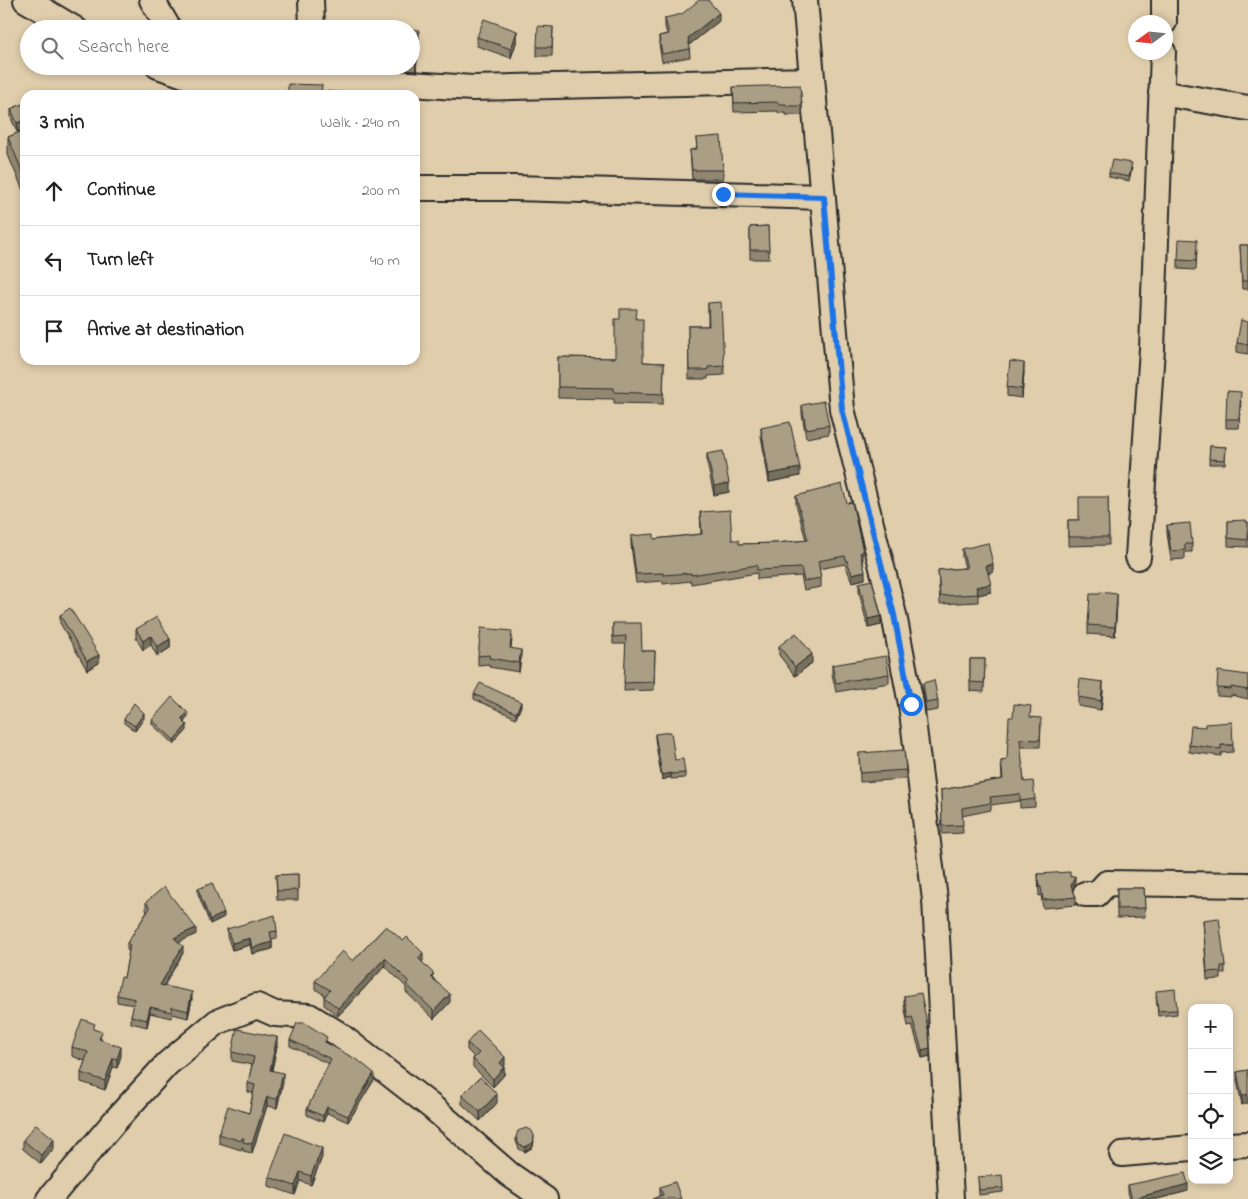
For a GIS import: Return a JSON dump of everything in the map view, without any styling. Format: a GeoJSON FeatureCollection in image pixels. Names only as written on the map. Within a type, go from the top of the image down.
{"type":"FeatureCollection","features":[{"type":"Feature","properties":{"kind":"street"},"geometry":{"type":"LineString","coordinates":[[26,0],[60,20]]}},
{"type":"Feature","properties":{"kind":"street"},"geometry":{"type":"LineString","coordinates":[[152,0],[164,20]]}},
{"type":"Feature","properties":{"kind":"street"},"geometry":{"type":"LineString","coordinates":[[311,0],[312,20]]}},
{"type":"Feature","properties":{"kind":"street"},"geometry":{"type":"LineString","coordinates":[[805,0],[842,409],[894,615],[912,714],[935,900],[951,1199]]}},
{"type":"Feature","properties":{"kind":"street"},"geometry":{"type":"LineString","coordinates":[[1164,0],[1164,15]]}},
{"type":"Feature","properties":{"kind":"street"},"geometry":{"type":"LineString","coordinates":[[1138,557],[1152,349],[1163,60]]}},
{"type":"Feature","properties":{"kind":"street"},"geometry":{"type":"LineString","coordinates":[[187,75],[206,81],[279,75]]}},
{"type":"Feature","properties":{"kind":"street"},"geometry":{"type":"LineString","coordinates":[[345,75],[473,88],[812,80]]}},
{"type":"Feature","properties":{"kind":"street"},"geometry":{"type":"LineString","coordinates":[[1161,94],[1248,108]]}},
{"type":"Feature","properties":{"kind":"street"},"geometry":{"type":"LineString","coordinates":[[420,188],[514,188],[824,197]]}},
{"type":"Feature","properties":{"kind":"street"},"geometry":{"type":"LineString","coordinates":[[1085,894],[1098,894],[1106,883],[1248,885]]}},
{"type":"Feature","properties":{"kind":"street"},"geometry":{"type":"LineString","coordinates":[[49,1199],[114,1122],[167,1064],[217,1022],[257,1006],[275,1014],[309,1016],[337,1033],[432,1107],[509,1174],[545,1199]]}},
{"type":"Feature","properties":{"kind":"street"},"geometry":{"type":"LineString","coordinates":[[1233,1145],[1248,1144]]}},
{"type":"Feature","properties":{"kind":"street"},"geometry":{"type":"LineString","coordinates":[[1122,1154],[1188,1148]]}},
{"type":"Feature","properties":{"kind":"building"},"geometry":{"type":"Polygon","coordinates":[[[699,0],[708,0],[719,13],[688,38],[690,49],[662,54],[659,36],[669,34],[665,18],[682,14],[699,0]]]}},
{"type":"Feature","properties":{"kind":"building"},"geometry":{"type":"Polygon","coordinates":[[[484,19],[517,31],[511,49],[477,37],[484,19]]]}},
{"type":"Feature","properties":{"kind":"building"},"geometry":{"type":"Polygon","coordinates":[[[538,26],[553,27],[552,47],[537,47],[538,26]]]}},
{"type":"Feature","properties":{"kind":"building"},"geometry":{"type":"Polygon","coordinates":[[[288,84],[322,85],[322,90],[288,90],[288,84]]]}},
{"type":"Feature","properties":{"kind":"building"},"geometry":{"type":"Polygon","coordinates":[[[800,85],[802,106],[786,106],[786,104],[778,104],[778,102],[734,103],[733,87],[800,85]]]}},
{"type":"Feature","properties":{"kind":"building"},"geometry":{"type":"Polygon","coordinates":[[[20,105],[20,122],[17,123],[11,109],[20,105]]]}},
{"type":"Feature","properties":{"kind":"building"},"geometry":{"type":"Polygon","coordinates":[[[20,132],[20,166],[8,137],[20,132]]]}},
{"type":"Feature","properties":{"kind":"building"},"geometry":{"type":"Polygon","coordinates":[[[721,136],[723,170],[692,170],[690,150],[697,149],[696,138],[721,136]]]}},
{"type":"Feature","properties":{"kind":"building"},"geometry":{"type":"Polygon","coordinates":[[[1112,160],[1132,163],[1129,177],[1109,173],[1112,160]]]}},
{"type":"Feature","properties":{"kind":"building"},"geometry":{"type":"Polygon","coordinates":[[[768,226],[769,250],[750,250],[750,227],[768,226]]]}},
{"type":"Feature","properties":{"kind":"building"},"geometry":{"type":"Polygon","coordinates":[[[1179,239],[1197,240],[1196,261],[1178,260],[1179,239]]]}},
{"type":"Feature","properties":{"kind":"building"},"geometry":{"type":"Polygon","coordinates":[[[1240,245],[1248,245],[1248,281],[1242,281],[1240,245]]]}},
{"type":"Feature","properties":{"kind":"building"},"geometry":{"type":"Polygon","coordinates":[[[721,302],[724,366],[708,367],[708,370],[689,370],[688,326],[709,326],[708,303],[721,302]]]}},
{"type":"Feature","properties":{"kind":"building"},"geometry":{"type":"Polygon","coordinates":[[[620,309],[637,309],[636,319],[643,319],[643,362],[664,363],[663,394],[614,392],[614,388],[558,387],[558,357],[615,358],[615,319],[620,319],[620,309]]]}},
{"type":"Feature","properties":{"kind":"building"},"geometry":{"type":"Polygon","coordinates":[[[1241,320],[1248,322],[1248,345],[1237,343],[1241,320]]]}},
{"type":"Feature","properties":{"kind":"building"},"geometry":{"type":"Polygon","coordinates":[[[1010,361],[1024,363],[1022,389],[1007,387],[1010,361]]]}},
{"type":"Feature","properties":{"kind":"building"},"geometry":{"type":"Polygon","coordinates":[[[1227,391],[1241,392],[1239,419],[1226,419],[1227,391]]]}},
{"type":"Feature","properties":{"kind":"building"},"geometry":{"type":"Polygon","coordinates":[[[824,401],[829,425],[806,429],[802,405],[824,401]]]}},
{"type":"Feature","properties":{"kind":"building"},"geometry":{"type":"Polygon","coordinates":[[[790,422],[800,468],[769,474],[761,428],[790,422]]]}},
{"type":"Feature","properties":{"kind":"building"},"geometry":{"type":"Polygon","coordinates":[[[1210,446],[1226,447],[1225,460],[1209,459],[1210,446]]]}},
{"type":"Feature","properties":{"kind":"building"},"geometry":{"type":"Polygon","coordinates":[[[723,451],[729,483],[714,486],[707,454],[723,451]]]}},
{"type":"Feature","properties":{"kind":"building"},"geometry":{"type":"Polygon","coordinates":[[[842,484],[847,503],[852,502],[863,552],[860,553],[865,571],[852,574],[845,556],[818,561],[821,578],[804,581],[801,568],[757,570],[757,565],[691,575],[691,573],[636,574],[631,536],[654,534],[654,539],[702,534],[700,512],[730,510],[732,540],[739,540],[739,544],[808,540],[796,496],[842,484]]]}},
{"type":"Feature","properties":{"kind":"building"},"geometry":{"type":"Polygon","coordinates":[[[1079,497],[1108,497],[1109,537],[1068,537],[1068,520],[1079,520],[1079,497]]]}},
{"type":"Feature","properties":{"kind":"building"},"geometry":{"type":"Polygon","coordinates":[[[1246,520],[1248,522],[1248,540],[1228,538],[1228,521],[1246,520]]]}},
{"type":"Feature","properties":{"kind":"building"},"geometry":{"type":"Polygon","coordinates":[[[1190,523],[1192,544],[1185,544],[1185,550],[1171,551],[1167,525],[1190,523]]]}},
{"type":"Feature","properties":{"kind":"building"},"geometry":{"type":"Polygon","coordinates":[[[988,543],[993,564],[986,566],[991,584],[976,587],[978,594],[940,596],[938,570],[967,568],[962,549],[988,543]]]}},
{"type":"Feature","properties":{"kind":"building"},"geometry":{"type":"Polygon","coordinates":[[[872,580],[881,616],[868,619],[859,583],[872,580]]]}},
{"type":"Feature","properties":{"kind":"building"},"geometry":{"type":"Polygon","coordinates":[[[1100,592],[1117,594],[1115,627],[1088,625],[1090,594],[1100,594],[1100,592]]]}},
{"type":"Feature","properties":{"kind":"building"},"geometry":{"type":"Polygon","coordinates":[[[70,608],[99,655],[87,661],[60,615],[70,608]]]}},
{"type":"Feature","properties":{"kind":"building"},"geometry":{"type":"Polygon","coordinates":[[[157,617],[170,639],[157,647],[151,636],[143,641],[136,629],[157,617]]]}},
{"type":"Feature","properties":{"kind":"building"},"geometry":{"type":"Polygon","coordinates":[[[613,623],[641,623],[642,651],[655,651],[654,682],[624,683],[626,636],[613,637],[613,623]]]}},
{"type":"Feature","properties":{"kind":"building"},"geometry":{"type":"Polygon","coordinates":[[[481,628],[512,631],[510,648],[521,650],[519,663],[489,658],[490,655],[478,656],[481,628]]]}},
{"type":"Feature","properties":{"kind":"building"},"geometry":{"type":"Polygon","coordinates":[[[796,633],[812,654],[795,667],[779,646],[796,633]]]}},
{"type":"Feature","properties":{"kind":"building"},"geometry":{"type":"Polygon","coordinates":[[[886,656],[889,674],[836,683],[832,665],[886,656]]]}},
{"type":"Feature","properties":{"kind":"building"},"geometry":{"type":"Polygon","coordinates":[[[970,659],[985,659],[984,683],[970,682],[970,659]]]}},
{"type":"Feature","properties":{"kind":"building"},"geometry":{"type":"Polygon","coordinates":[[[1218,671],[1248,675],[1248,690],[1231,687],[1231,689],[1217,688],[1218,671]]]}},
{"type":"Feature","properties":{"kind":"building"},"geometry":{"type":"Polygon","coordinates":[[[1080,679],[1103,682],[1101,701],[1078,697],[1080,679]]]}},
{"type":"Feature","properties":{"kind":"building"},"geometry":{"type":"Polygon","coordinates":[[[934,680],[938,701],[926,703],[923,683],[934,680]]]}},
{"type":"Feature","properties":{"kind":"building"},"geometry":{"type":"Polygon","coordinates":[[[480,683],[521,702],[516,713],[474,694],[480,683]]]}},
{"type":"Feature","properties":{"kind":"building"},"geometry":{"type":"Polygon","coordinates":[[[172,697],[188,713],[181,719],[187,725],[174,740],[152,720],[172,697]]]}},
{"type":"Feature","properties":{"kind":"building"},"geometry":{"type":"Polygon","coordinates":[[[134,703],[144,713],[135,726],[124,719],[134,703]]]}},
{"type":"Feature","properties":{"kind":"building"},"geometry":{"type":"Polygon","coordinates":[[[1014,704],[1031,706],[1030,717],[1041,718],[1040,740],[1020,739],[1024,782],[1033,781],[1035,799],[1020,801],[1020,794],[990,797],[991,803],[962,808],[963,825],[942,826],[941,790],[1003,779],[1001,761],[1007,760],[1009,717],[1013,717],[1014,704]]]}},
{"type":"Feature","properties":{"kind":"building"},"geometry":{"type":"Polygon","coordinates":[[[1232,722],[1233,745],[1221,745],[1221,749],[1189,745],[1191,726],[1205,727],[1205,724],[1232,722]]]}},
{"type":"Feature","properties":{"kind":"building"},"geometry":{"type":"Polygon","coordinates":[[[671,732],[675,760],[683,759],[685,773],[662,775],[655,734],[671,732]]]}},
{"type":"Feature","properties":{"kind":"building"},"geometry":{"type":"Polygon","coordinates":[[[904,750],[906,770],[860,773],[859,753],[904,750]]]}},
{"type":"Feature","properties":{"kind":"building"},"geometry":{"type":"Polygon","coordinates":[[[1070,872],[1070,877],[1075,876],[1071,886],[1076,897],[1043,900],[1038,874],[1070,872]]]}},
{"type":"Feature","properties":{"kind":"building"},"geometry":{"type":"Polygon","coordinates":[[[298,874],[298,890],[277,891],[276,875],[298,874]]]}},
{"type":"Feature","properties":{"kind":"building"},"geometry":{"type":"Polygon","coordinates":[[[212,883],[224,913],[210,920],[198,889],[212,883]]]}},
{"type":"Feature","properties":{"kind":"building"},"geometry":{"type":"Polygon","coordinates":[[[164,887],[196,928],[174,938],[183,946],[160,985],[192,992],[188,1011],[172,1007],[171,1012],[150,1007],[147,1020],[131,1016],[135,999],[117,995],[121,977],[124,978],[130,945],[127,943],[150,908],[146,902],[164,887]]]}},
{"type":"Feature","properties":{"kind":"building"},"geometry":{"type":"Polygon","coordinates":[[[1117,888],[1144,888],[1145,908],[1117,909],[1117,888]]]}},
{"type":"Feature","properties":{"kind":"building"},"geometry":{"type":"Polygon","coordinates":[[[275,915],[277,931],[270,932],[272,942],[252,948],[250,938],[232,943],[227,929],[275,915]]]}},
{"type":"Feature","properties":{"kind":"building"},"geometry":{"type":"Polygon","coordinates":[[[1219,918],[1225,966],[1221,966],[1221,971],[1207,972],[1203,920],[1219,918]]]}},
{"type":"Feature","properties":{"kind":"building"},"geometry":{"type":"Polygon","coordinates":[[[386,926],[403,941],[407,937],[423,953],[418,958],[434,974],[431,977],[450,994],[434,1011],[406,984],[409,982],[385,958],[338,1008],[324,997],[330,990],[315,981],[342,951],[353,961],[386,926]]]}},
{"type":"Feature","properties":{"kind":"building"},"geometry":{"type":"Polygon","coordinates":[[[1175,989],[1177,1010],[1158,1011],[1156,991],[1175,989]]]}},
{"type":"Feature","properties":{"kind":"building"},"geometry":{"type":"Polygon","coordinates":[[[921,993],[930,1048],[922,1050],[912,1017],[908,1018],[904,996],[921,993]]]}},
{"type":"Feature","properties":{"kind":"building"},"geometry":{"type":"Polygon","coordinates":[[[82,1019],[95,1024],[93,1029],[102,1032],[99,1039],[121,1047],[117,1059],[113,1058],[105,1081],[81,1073],[88,1052],[72,1047],[82,1019]]]}},
{"type":"Feature","properties":{"kind":"building"},"geometry":{"type":"Polygon","coordinates":[[[297,1023],[305,1023],[327,1037],[325,1042],[359,1061],[374,1073],[348,1116],[327,1107],[323,1116],[307,1109],[331,1059],[290,1040],[297,1023]]]}},
{"type":"Feature","properties":{"kind":"building"},"geometry":{"type":"Polygon","coordinates":[[[237,1029],[277,1037],[270,1070],[283,1073],[277,1099],[267,1097],[252,1144],[243,1142],[244,1138],[241,1141],[219,1134],[228,1106],[249,1113],[255,1085],[248,1083],[254,1057],[232,1052],[237,1029]]]}},
{"type":"Feature","properties":{"kind":"building"},"geometry":{"type":"Polygon","coordinates":[[[478,1030],[505,1057],[500,1063],[504,1067],[493,1079],[473,1059],[479,1053],[467,1043],[478,1030]]]}},
{"type":"Feature","properties":{"kind":"building"},"geometry":{"type":"Polygon","coordinates":[[[1248,1070],[1248,1094],[1242,1096],[1237,1072],[1248,1070]]]}},
{"type":"Feature","properties":{"kind":"building"},"geometry":{"type":"Polygon","coordinates":[[[480,1077],[497,1094],[480,1112],[462,1095],[480,1077]]]}},
{"type":"Feature","properties":{"kind":"building"},"geometry":{"type":"Polygon","coordinates":[[[36,1124],[54,1139],[41,1155],[23,1140],[36,1124]]]}},
{"type":"Feature","properties":{"kind":"building"},"geometry":{"type":"Polygon","coordinates":[[[526,1128],[532,1131],[534,1136],[533,1143],[525,1147],[519,1145],[516,1137],[518,1131],[526,1128]]]}},
{"type":"Feature","properties":{"kind":"building"},"geometry":{"type":"Polygon","coordinates":[[[285,1133],[322,1148],[311,1176],[300,1172],[295,1186],[269,1177],[285,1133]]]}},
{"type":"Feature","properties":{"kind":"building"},"geometry":{"type":"Polygon","coordinates":[[[1185,1173],[1188,1184],[1132,1199],[1128,1185],[1185,1173]]]}},
{"type":"Feature","properties":{"kind":"building"},"geometry":{"type":"Polygon","coordinates":[[[1002,1175],[1003,1188],[979,1190],[978,1177],[1002,1175]]]}},
{"type":"Feature","properties":{"kind":"building"},"geometry":{"type":"Polygon","coordinates":[[[675,1182],[681,1199],[653,1199],[663,1195],[660,1187],[675,1182]]]}},
{"type":"Feature","properties":{"kind":"route"},"geometry":{"type":"LineString","coordinates":[[723,194],[824,197],[842,409],[894,615],[911,704]]}}]}
